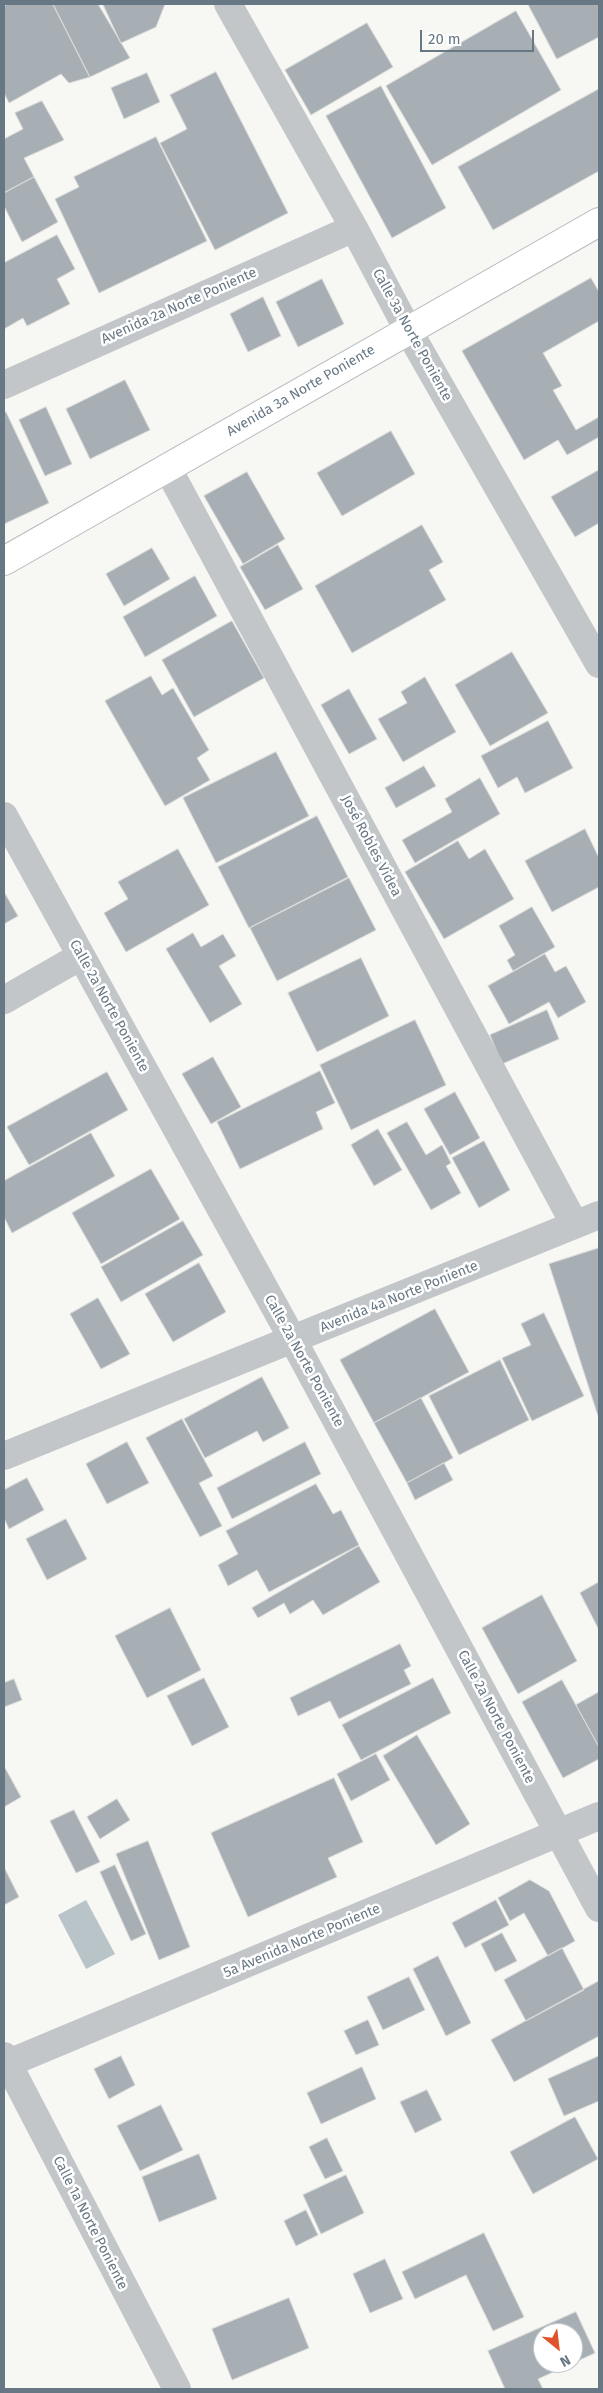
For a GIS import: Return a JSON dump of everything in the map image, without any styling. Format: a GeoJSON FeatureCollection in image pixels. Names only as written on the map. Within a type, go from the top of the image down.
{"type":"FeatureCollection","features":[{"type":"Feature","properties":{"kind":"main road","name":"Avenida 3a Norte Poniente"},"geometry":{"type":"LineString","coordinates":[[4,561],[599,222]]}},
{"type":"Feature","properties":{"kind":"street","name":"Calle 3a Norte Poniente"},"geometry":{"type":"LineString","coordinates":[[228,4],[354,228],[408,330],[599,664]]}},
{"type":"Feature","properties":{"kind":"street","name":"Avenida 2a Norte Poniente"},"geometry":{"type":"LineString","coordinates":[[4,385],[354,228]]}},
{"type":"Feature","properties":{"kind":"street","name":"José Robles Videa"},"geometry":{"type":"LineString","coordinates":[[167,467],[587,1220]]}},
{"type":"Feature","properties":{"kind":"street","name":"Calle 2a Norte Poniente"},"geometry":{"type":"LineString","coordinates":[[4,816],[293,1340],[599,1908]]}},
{"type":"Feature","properties":{"kind":"street"},"geometry":{"type":"LineString","coordinates":[[4,1000],[81,956]]}},
{"type":"Feature","properties":{"kind":"street","name":"Avenida 4a Norte Poniente"},"geometry":{"type":"LineString","coordinates":[[4,1456],[587,1220]]}},
{"type":"Feature","properties":{"kind":"street","name":"5a Avenida Norte Poniente"},"geometry":{"type":"LineString","coordinates":[[5,2062],[599,1816]]}},
{"type":"Feature","properties":{"kind":"street","name":"Calle 1a Norte Poniente"},"geometry":{"type":"LineString","coordinates":[[5,2062],[177,2389]]}},
{"type":"Feature","properties":{"kind":"shaded area"},"geometry":{"type":"Polygon","coordinates":[[[86,1900],[115,1954],[86,1969],[58,1915],[86,1900]]]}},
{"type":"Feature","properties":{"kind":"building"},"geometry":{"type":"Polygon","coordinates":[[[9,4],[53,4],[90,77],[69,83],[61,74],[9,103],[4,93],[4,6],[9,4]]]}},
{"type":"Feature","properties":{"kind":"building"},"geometry":{"type":"Polygon","coordinates":[[[53,4],[98,4],[130,58],[90,77],[53,4]]]}},
{"type":"Feature","properties":{"kind":"building"},"geometry":{"type":"Polygon","coordinates":[[[103,4],[165,4],[156,27],[121,43],[103,4]]]}},
{"type":"Feature","properties":{"kind":"building"},"geometry":{"type":"Polygon","coordinates":[[[528,4],[599,4],[599,37],[557,59],[528,4]]]}},
{"type":"Feature","properties":{"kind":"building"},"geometry":{"type":"Polygon","coordinates":[[[516,11],[561,90],[432,165],[386,86],[516,11]]]}},
{"type":"Feature","properties":{"kind":"building"},"geometry":{"type":"Polygon","coordinates":[[[367,23],[393,67],[311,115],[285,70],[367,23]]]}},
{"type":"Feature","properties":{"kind":"building"},"geometry":{"type":"Polygon","coordinates":[[[216,72],[288,213],[215,250],[160,143],[187,129],[170,95],[216,72]]]}},
{"type":"Feature","properties":{"kind":"building"},"geometry":{"type":"Polygon","coordinates":[[[147,73],[160,102],[124,119],[111,88],[147,73]]]}},
{"type":"Feature","properties":{"kind":"building"},"geometry":{"type":"Polygon","coordinates":[[[381,86],[446,208],[392,238],[326,116],[381,86]]]}},
{"type":"Feature","properties":{"kind":"building"},"geometry":{"type":"Polygon","coordinates":[[[599,89],[599,171],[493,230],[458,167],[599,89]]]}},
{"type":"Feature","properties":{"kind":"building"},"geometry":{"type":"Polygon","coordinates":[[[42,101],[64,140],[24,158],[34,177],[4,193],[4,139],[23,129],[15,113],[42,101]]]}},
{"type":"Feature","properties":{"kind":"building"},"geometry":{"type":"Polygon","coordinates":[[[156,137],[207,241],[99,293],[55,199],[79,187],[74,177],[156,137]]]}},
{"type":"Feature","properties":{"kind":"building"},"geometry":{"type":"Polygon","coordinates":[[[34,177],[58,222],[22,242],[4,206],[4,193],[34,177]]]}},
{"type":"Feature","properties":{"kind":"building"},"geometry":{"type":"Polygon","coordinates":[[[57,235],[75,269],[57,279],[70,304],[27,326],[23,318],[4,329],[4,263],[57,235]]]}},
{"type":"Feature","properties":{"kind":"building"},"geometry":{"type":"Polygon","coordinates":[[[591,278],[599,292],[599,321],[543,353],[562,386],[553,390],[576,430],[599,417],[599,437],[567,455],[558,440],[524,460],[462,351],[591,278]]]}},
{"type":"Feature","properties":{"kind":"building"},"geometry":{"type":"Polygon","coordinates":[[[322,279],[344,324],[298,347],[276,302],[322,279]]]}},
{"type":"Feature","properties":{"kind":"building"},"geometry":{"type":"Polygon","coordinates":[[[263,297],[281,336],[248,352],[230,314],[263,297]]]}},
{"type":"Feature","properties":{"kind":"building"},"geometry":{"type":"Polygon","coordinates":[[[125,380],[150,430],[90,459],[66,409],[125,380]]]}},
{"type":"Feature","properties":{"kind":"building"},"geometry":{"type":"Polygon","coordinates":[[[46,407],[72,464],[45,476],[19,420],[46,407]]]}},
{"type":"Feature","properties":{"kind":"building"},"geometry":{"type":"Polygon","coordinates":[[[6,412],[49,503],[4,524],[4,413],[6,412]]]}},
{"type":"Feature","properties":{"kind":"building"},"geometry":{"type":"Polygon","coordinates":[[[391,431],[415,474],[342,516],[317,473],[391,431]]]}},
{"type":"Feature","properties":{"kind":"building"},"geometry":{"type":"Polygon","coordinates":[[[599,470],[599,523],[575,537],[551,497],[599,470]]]}},
{"type":"Feature","properties":{"kind":"building"},"geometry":{"type":"Polygon","coordinates":[[[247,472],[285,539],[243,564],[204,496],[247,472]]]}},
{"type":"Feature","properties":{"kind":"building"},"geometry":{"type":"Polygon","coordinates":[[[422,525],[443,562],[429,570],[446,600],[352,653],[315,586],[422,525]]]}},
{"type":"Feature","properties":{"kind":"building"},"geometry":{"type":"Polygon","coordinates":[[[278,545],[303,589],[265,610],[240,567],[278,545]]]}},
{"type":"Feature","properties":{"kind":"building"},"geometry":{"type":"Polygon","coordinates":[[[152,548],[170,579],[124,606],[106,574],[152,548]]]}},
{"type":"Feature","properties":{"kind":"building"},"geometry":{"type":"Polygon","coordinates":[[[195,576],[217,616],[145,657],[123,617],[195,576]]]}},
{"type":"Feature","properties":{"kind":"building"},"geometry":{"type":"Polygon","coordinates":[[[232,621],[264,678],[194,717],[162,660],[232,621]]]}},
{"type":"Feature","properties":{"kind":"building"},"geometry":{"type":"Polygon","coordinates":[[[512,652],[548,713],[490,746],[455,685],[512,652]]]}},
{"type":"Feature","properties":{"kind":"building"},"geometry":{"type":"Polygon","coordinates":[[[151,676],[162,695],[173,688],[209,750],[197,758],[210,780],[165,806],[105,701],[151,676]]]}},
{"type":"Feature","properties":{"kind":"building"},"geometry":{"type":"Polygon","coordinates":[[[425,677],[456,732],[403,762],[378,719],[407,703],[401,692],[425,677]]]}},
{"type":"Feature","properties":{"kind":"building"},"geometry":{"type":"Polygon","coordinates":[[[349,689],[377,739],[349,754],[321,705],[349,689]]]}},
{"type":"Feature","properties":{"kind":"building"},"geometry":{"type":"Polygon","coordinates":[[[548,721],[573,768],[525,793],[517,777],[498,788],[481,756],[548,721]]]}},
{"type":"Feature","properties":{"kind":"building"},"geometry":{"type":"Polygon","coordinates":[[[276,752],[309,816],[216,863],[183,798],[276,752]]]}},
{"type":"Feature","properties":{"kind":"building"},"geometry":{"type":"Polygon","coordinates":[[[424,766],[436,786],[396,808],[385,788],[424,766]]]}},
{"type":"Feature","properties":{"kind":"building"},"geometry":{"type":"Polygon","coordinates":[[[480,778],[500,814],[415,863],[402,840],[452,812],[445,799],[480,778]]]}},
{"type":"Feature","properties":{"kind":"building"},"geometry":{"type":"Polygon","coordinates":[[[317,816],[348,877],[249,928],[218,867],[317,816]]]}},
{"type":"Feature","properties":{"kind":"building"},"geometry":{"type":"Polygon","coordinates":[[[585,829],[599,858],[599,887],[552,912],[525,861],[585,829]]]}},
{"type":"Feature","properties":{"kind":"building"},"geometry":{"type":"Polygon","coordinates":[[[458,841],[469,859],[485,849],[514,899],[444,939],[405,872],[458,841]]]}},
{"type":"Feature","properties":{"kind":"building"},"geometry":{"type":"Polygon","coordinates":[[[178,849],[209,905],[126,952],[104,913],[128,899],[118,882],[178,849]]]}},
{"type":"Feature","properties":{"kind":"building"},"geometry":{"type":"Polygon","coordinates":[[[349,878],[376,930],[277,981],[250,928],[349,878]]]}},
{"type":"Feature","properties":{"kind":"building"},"geometry":{"type":"Polygon","coordinates":[[[4,892],[18,916],[4,924],[4,892]]]}},
{"type":"Feature","properties":{"kind":"building"},"geometry":{"type":"Polygon","coordinates":[[[532,907],[555,947],[513,971],[507,960],[515,955],[499,926],[532,907]]]}},
{"type":"Feature","properties":{"kind":"building"},"geometry":{"type":"Polygon","coordinates":[[[193,933],[201,947],[223,934],[236,956],[219,966],[242,1004],[210,1023],[166,949],[193,933]]]}},
{"type":"Feature","properties":{"kind":"building"},"geometry":{"type":"Polygon","coordinates":[[[545,954],[555,972],[566,966],[586,1002],[558,1018],[549,1002],[509,1024],[488,986],[545,954]]]}},
{"type":"Feature","properties":{"kind":"building"},"geometry":{"type":"Polygon","coordinates":[[[361,958],[389,1016],[317,1052],[288,993],[361,958]]]}},
{"type":"Feature","properties":{"kind":"building"},"geometry":{"type":"Polygon","coordinates":[[[547,1010],[559,1039],[502,1064],[490,1035],[547,1010]]]}},
{"type":"Feature","properties":{"kind":"building"},"geometry":{"type":"Polygon","coordinates":[[[415,1020],[446,1085],[351,1130],[320,1065],[415,1020]]]}},
{"type":"Feature","properties":{"kind":"building"},"geometry":{"type":"Polygon","coordinates":[[[213,1057],[241,1107],[211,1124],[182,1074],[213,1057]]]}},
{"type":"Feature","properties":{"kind":"building"},"geometry":{"type":"Polygon","coordinates":[[[320,1071],[335,1103],[316,1112],[323,1129],[240,1169],[217,1122],[320,1071]]]}},
{"type":"Feature","properties":{"kind":"building"},"geometry":{"type":"Polygon","coordinates":[[[107,1072],[128,1110],[29,1165],[7,1127],[107,1072]]]}},
{"type":"Feature","properties":{"kind":"building"},"geometry":{"type":"Polygon","coordinates":[[[455,1092],[480,1138],[450,1155],[424,1109],[455,1092]]]}},
{"type":"Feature","properties":{"kind":"building"},"geometry":{"type":"Polygon","coordinates":[[[407,1122],[426,1155],[442,1145],[451,1163],[446,1166],[461,1193],[431,1210],[387,1133],[407,1122]]]}},
{"type":"Feature","properties":{"kind":"building"},"geometry":{"type":"Polygon","coordinates":[[[378,1129],[402,1170],[374,1186],[351,1145],[378,1129]]]}},
{"type":"Feature","properties":{"kind":"building"},"geometry":{"type":"Polygon","coordinates":[[[91,1133],[115,1176],[12,1233],[4,1217],[4,1181],[91,1133]]]}},
{"type":"Feature","properties":{"kind":"building"},"geometry":{"type":"Polygon","coordinates":[[[484,1141],[510,1190],[479,1208],[452,1158],[484,1141]]]}},
{"type":"Feature","properties":{"kind":"building"},"geometry":{"type":"Polygon","coordinates":[[[151,1169],[180,1219],[101,1264],[72,1213],[151,1169]]]}},
{"type":"Feature","properties":{"kind":"building"},"geometry":{"type":"Polygon","coordinates":[[[183,1221],[203,1255],[121,1302],[101,1267],[183,1221]]]}},
{"type":"Feature","properties":{"kind":"building"},"geometry":{"type":"Polygon","coordinates":[[[599,1248],[599,1419],[549,1264],[599,1248]]]}},
{"type":"Feature","properties":{"kind":"building"},"geometry":{"type":"Polygon","coordinates":[[[199,1263],[226,1312],[173,1342],[145,1294],[199,1263]]]}},
{"type":"Feature","properties":{"kind":"building"},"geometry":{"type":"Polygon","coordinates":[[[98,1298],[130,1354],[101,1369],[70,1314],[98,1298]]]}},
{"type":"Feature","properties":{"kind":"building"},"geometry":{"type":"Polygon","coordinates":[[[435,1309],[469,1372],[374,1423],[340,1360],[435,1309]]]}},
{"type":"Feature","properties":{"kind":"building"},"geometry":{"type":"Polygon","coordinates":[[[544,1313],[584,1396],[532,1421],[502,1358],[531,1345],[521,1324],[544,1313]]]}},
{"type":"Feature","properties":{"kind":"building"},"geometry":{"type":"Polygon","coordinates":[[[500,1360],[529,1420],[459,1455],[429,1396],[500,1360]]]}},
{"type":"Feature","properties":{"kind":"building"},"geometry":{"type":"Polygon","coordinates":[[[262,1377],[289,1428],[263,1442],[257,1431],[205,1458],[184,1419],[262,1377]]]}},
{"type":"Feature","properties":{"kind":"building"},"geometry":{"type":"Polygon","coordinates":[[[421,1398],[453,1458],[407,1483],[374,1423],[421,1398]]]}},
{"type":"Feature","properties":{"kind":"building"},"geometry":{"type":"Polygon","coordinates":[[[182,1419],[213,1476],[199,1483],[222,1526],[200,1537],[146,1438],[182,1419]]]}},
{"type":"Feature","properties":{"kind":"building"},"geometry":{"type":"Polygon","coordinates":[[[127,1442],[149,1483],[107,1504],[86,1464],[127,1442]]]}},
{"type":"Feature","properties":{"kind":"building"},"geometry":{"type":"Polygon","coordinates":[[[305,1442],[321,1474],[232,1519],[217,1488],[305,1442]]]}},
{"type":"Feature","properties":{"kind":"building"},"geometry":{"type":"Polygon","coordinates":[[[444,1463],[453,1480],[415,1500],[407,1483],[444,1463]]]}},
{"type":"Feature","properties":{"kind":"building"},"geometry":{"type":"Polygon","coordinates":[[[27,1478],[44,1510],[9,1529],[4,1518],[4,1490],[27,1478]]]}},
{"type":"Feature","properties":{"kind":"building"},"geometry":{"type":"Polygon","coordinates":[[[316,1484],[333,1514],[341,1510],[359,1545],[269,1592],[257,1570],[228,1586],[218,1565],[238,1554],[226,1531],[316,1484]]]}},
{"type":"Feature","properties":{"kind":"building"},"geometry":{"type":"Polygon","coordinates":[[[66,1519],[87,1559],[47,1580],[26,1539],[66,1519]]]}},
{"type":"Feature","properties":{"kind":"building"},"geometry":{"type":"Polygon","coordinates":[[[359,1546],[380,1582],[323,1615],[313,1600],[290,1614],[284,1603],[258,1618],[252,1608],[359,1546]]]}},
{"type":"Feature","properties":{"kind":"building"},"geometry":{"type":"Polygon","coordinates":[[[599,1582],[599,1630],[580,1593],[599,1582]]]}},
{"type":"Feature","properties":{"kind":"building"},"geometry":{"type":"Polygon","coordinates":[[[542,1595],[577,1661],[518,1694],[482,1628],[542,1595]]]}},
{"type":"Feature","properties":{"kind":"building"},"geometry":{"type":"Polygon","coordinates":[[[170,1608],[201,1670],[147,1698],[115,1636],[170,1608]]]}},
{"type":"Feature","properties":{"kind":"building"},"geometry":{"type":"Polygon","coordinates":[[[400,1644],[411,1666],[404,1670],[411,1684],[339,1719],[330,1701],[298,1716],[290,1698],[400,1644]]]}},
{"type":"Feature","properties":{"kind":"building"},"geometry":{"type":"Polygon","coordinates":[[[204,1678],[229,1727],[192,1746],[167,1696],[204,1678]]]}},
{"type":"Feature","properties":{"kind":"building"},"geometry":{"type":"Polygon","coordinates":[[[433,1678],[451,1713],[361,1760],[342,1725],[433,1678]]]}},
{"type":"Feature","properties":{"kind":"building"},"geometry":{"type":"Polygon","coordinates":[[[14,1679],[22,1700],[4,1707],[4,1683],[14,1679]]]}},
{"type":"Feature","properties":{"kind":"building"},"geometry":{"type":"Polygon","coordinates":[[[562,1680],[599,1747],[599,1759],[563,1778],[522,1702],[562,1680]]]}},
{"type":"Feature","properties":{"kind":"building"},"geometry":{"type":"Polygon","coordinates":[[[599,1692],[599,1747],[576,1705],[599,1692]]]}},
{"type":"Feature","properties":{"kind":"building"},"geometry":{"type":"Polygon","coordinates":[[[417,1735],[470,1824],[436,1845],[383,1756],[417,1735]]]}},
{"type":"Feature","properties":{"kind":"building"},"geometry":{"type":"Polygon","coordinates":[[[376,1754],[390,1780],[351,1801],[337,1774],[376,1754]]]}},
{"type":"Feature","properties":{"kind":"building"},"geometry":{"type":"Polygon","coordinates":[[[4,1766],[21,1797],[4,1807],[4,1766]]]}},
{"type":"Feature","properties":{"kind":"building"},"geometry":{"type":"Polygon","coordinates":[[[334,1778],[363,1842],[328,1858],[337,1877],[248,1917],[211,1833],[334,1778]]]}},
{"type":"Feature","properties":{"kind":"building"},"geometry":{"type":"Polygon","coordinates":[[[117,1799],[130,1820],[100,1839],[87,1817],[117,1799]]]}},
{"type":"Feature","properties":{"kind":"building"},"geometry":{"type":"Polygon","coordinates":[[[74,1810],[100,1862],[76,1873],[50,1821],[74,1810]]]}},
{"type":"Feature","properties":{"kind":"building"},"geometry":{"type":"Polygon","coordinates":[[[148,1841],[190,1947],[159,1960],[116,1854],[148,1841]]]}},
{"type":"Feature","properties":{"kind":"building"},"geometry":{"type":"Polygon","coordinates":[[[115,1865],[146,1934],[131,1941],[100,1872],[115,1865]]]}},
{"type":"Feature","properties":{"kind":"building"},"geometry":{"type":"Polygon","coordinates":[[[4,1867],[19,1897],[4,1905],[4,1867]]]}},
{"type":"Feature","properties":{"kind":"building"},"geometry":{"type":"Polygon","coordinates":[[[530,1880],[549,1891],[575,1941],[548,1956],[524,1913],[510,1921],[498,1898],[530,1880]]]}},
{"type":"Feature","properties":{"kind":"building"},"geometry":{"type":"Polygon","coordinates":[[[496,1900],[509,1925],[465,1948],[452,1923],[496,1900]]]}},
{"type":"Feature","properties":{"kind":"building"},"geometry":{"type":"Polygon","coordinates":[[[502,1933],[517,1961],[495,1972],[481,1944],[502,1933]]]}},
{"type":"Feature","properties":{"kind":"building"},"geometry":{"type":"Polygon","coordinates":[[[562,1948],[584,1990],[526,2021],[504,1980],[562,1948]]]}},
{"type":"Feature","properties":{"kind":"building"},"geometry":{"type":"Polygon","coordinates":[[[438,1956],[471,2023],[446,2036],[413,1969],[438,1956]]]}},
{"type":"Feature","properties":{"kind":"building"},"geometry":{"type":"Polygon","coordinates":[[[409,1977],[425,2010],[383,2030],[367,1997],[409,1977]]]}},
{"type":"Feature","properties":{"kind":"building"},"geometry":{"type":"Polygon","coordinates":[[[599,1981],[599,2036],[514,2082],[491,2040],[599,1981]]]}},
{"type":"Feature","properties":{"kind":"building"},"geometry":{"type":"Polygon","coordinates":[[[368,2020],[379,2045],[356,2055],[344,2031],[368,2020]]]}},
{"type":"Feature","properties":{"kind":"building"},"geometry":{"type":"Polygon","coordinates":[[[121,2056],[135,2085],[109,2099],[94,2069],[121,2056]]]}},
{"type":"Feature","properties":{"kind":"building"},"geometry":{"type":"Polygon","coordinates":[[[599,2056],[599,2101],[564,2116],[548,2079],[599,2056]]]}},
{"type":"Feature","properties":{"kind":"building"},"geometry":{"type":"Polygon","coordinates":[[[362,2067],[376,2099],[321,2124],[307,2093],[362,2067]]]}},
{"type":"Feature","properties":{"kind":"building"},"geometry":{"type":"Polygon","coordinates":[[[427,2090],[442,2120],[415,2133],[400,2102],[427,2090]]]}},
{"type":"Feature","properties":{"kind":"building"},"geometry":{"type":"Polygon","coordinates":[[[161,2105],[183,2150],[140,2171],[117,2126],[161,2105]]]}},
{"type":"Feature","properties":{"kind":"building"},"geometry":{"type":"Polygon","coordinates":[[[575,2117],[598,2159],[533,2194],[510,2152],[575,2117]]]}},
{"type":"Feature","properties":{"kind":"building"},"geometry":{"type":"Polygon","coordinates":[[[327,2138],[343,2171],[325,2179],[309,2147],[327,2138]]]}},
{"type":"Feature","properties":{"kind":"building"},"geometry":{"type":"Polygon","coordinates":[[[199,2154],[217,2199],[159,2222],[142,2177],[199,2154]]]}},
{"type":"Feature","properties":{"kind":"building"},"geometry":{"type":"Polygon","coordinates":[[[346,2175],[364,2213],[321,2234],[303,2195],[346,2175]]]}},
{"type":"Feature","properties":{"kind":"building"},"geometry":{"type":"Polygon","coordinates":[[[306,2210],[318,2235],[296,2246],[284,2221],[306,2210]]]}},
{"type":"Feature","properties":{"kind":"building"},"geometry":{"type":"Polygon","coordinates":[[[484,2233],[524,2317],[493,2331],[466,2275],[415,2299],[402,2272],[484,2233]]]}},
{"type":"Feature","properties":{"kind":"building"},"geometry":{"type":"Polygon","coordinates":[[[385,2259],[403,2299],[370,2313],[353,2274],[385,2259]]]}},
{"type":"Feature","properties":{"kind":"building"},"geometry":{"type":"Polygon","coordinates":[[[289,2298],[309,2348],[232,2380],[212,2329],[289,2298]]]}},
{"type":"Feature","properties":{"kind":"building"},"geometry":{"type":"Polygon","coordinates":[[[576,2312],[581,2323],[551,2323],[576,2312]]]}},
{"type":"Feature","properties":{"kind":"building"},"geometry":{"type":"Polygon","coordinates":[[[583,2327],[595,2353],[583,2358],[583,2327]]]}},
{"type":"Feature","properties":{"kind":"building"},"geometry":{"type":"Polygon","coordinates":[[[533,2331],[533,2373],[551,2373],[538,2379],[543,2389],[505,2389],[488,2351],[533,2331]]]}}]}
